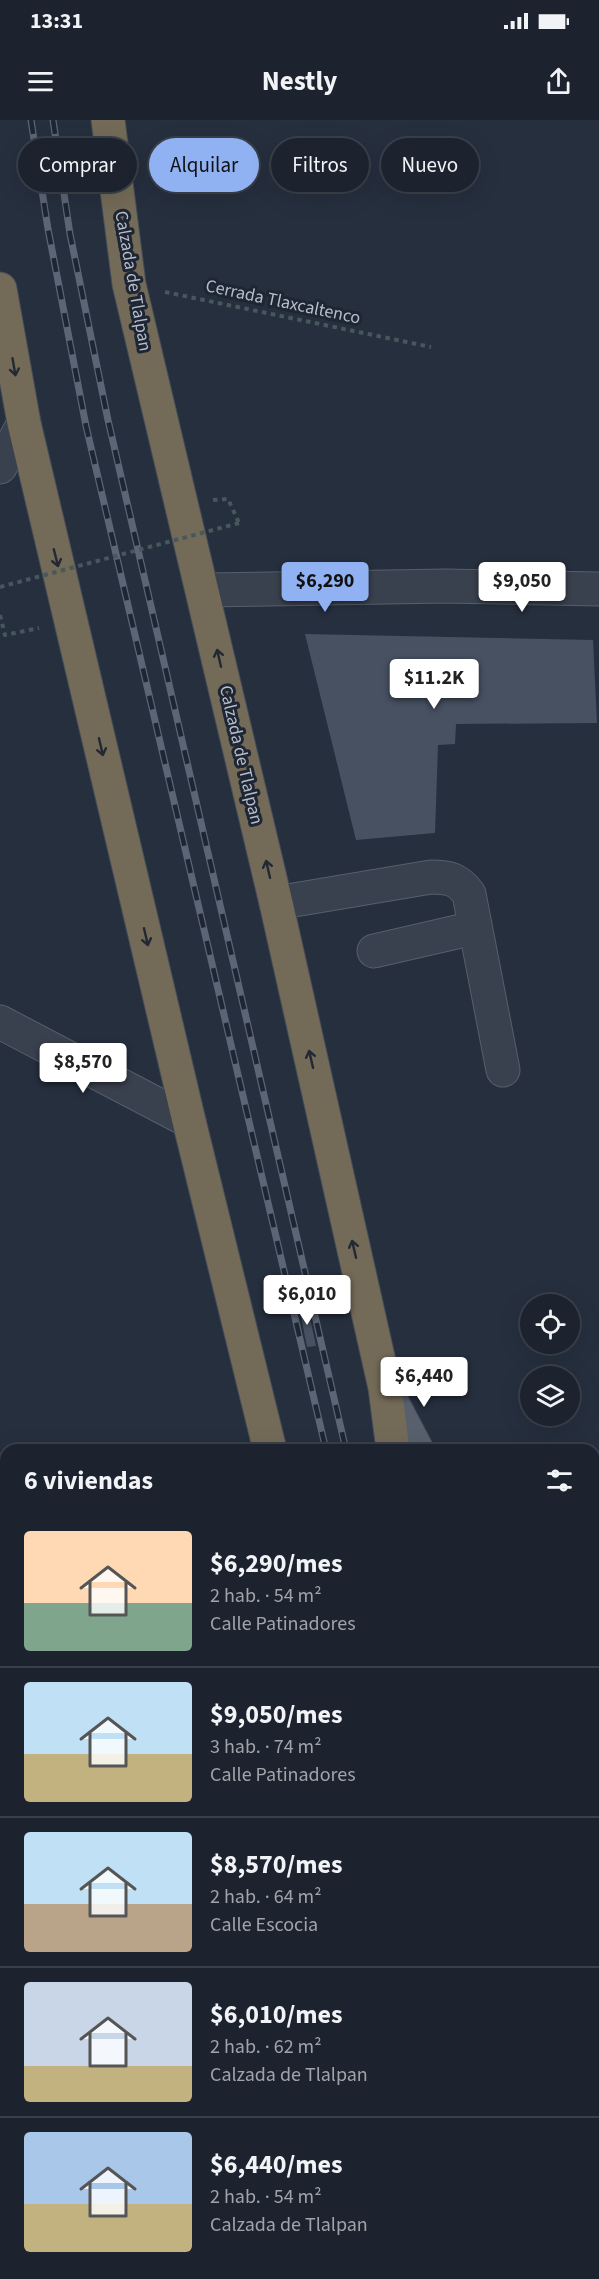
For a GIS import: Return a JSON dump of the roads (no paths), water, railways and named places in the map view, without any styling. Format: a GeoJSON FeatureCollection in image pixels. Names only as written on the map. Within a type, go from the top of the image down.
{"type":"FeatureCollection","features":[{"type":"Feature","properties":{"kind":"highway","name":"Calzada de Tlalpan"},"geometry":{"type":"LineString","coordinates":[[108,120],[129,284],[276,903],[385,1388],[392,1444]]}},
{"type":"Feature","properties":{"kind":"highway"},"geometry":{"type":"LineString","coordinates":[[0,289],[24,423],[189,1121],[269,1444]]}},
{"type":"Feature","properties":{"kind":"main road","name":"Calzada de Tlalpan"},"geometry":{"type":"LineString","coordinates":[[385,1388],[414,1444]]}},
{"type":"Feature","properties":{"kind":"street"},"geometry":{"type":"LineString","coordinates":[[0,467],[24,423]]}},
{"type":"Feature","properties":{"kind":"street"},"geometry":{"type":"LineString","coordinates":[[203,590],[446,586],[599,589]]}},
{"type":"Feature","properties":{"kind":"street"},"geometry":{"type":"LineString","coordinates":[[276,903],[431,877],[449,877],[462,883],[469,894],[502,1070]]}},
{"type":"Feature","properties":{"kind":"street"},"geometry":{"type":"LineString","coordinates":[[374,951],[474,928]]}},
{"type":"Feature","properties":{"kind":"street"},"geometry":{"type":"LineString","coordinates":[[0,1022],[189,1121]]}},
{"type":"Feature","properties":{"kind":"railway"},"geometry":{"type":"LineString","coordinates":[[31,120],[48,229],[86,426],[325,1444]]}},
{"type":"Feature","properties":{"kind":"railway"},"geometry":{"type":"LineString","coordinates":[[53,120],[70,234],[108,420],[345,1444]]}}]}
